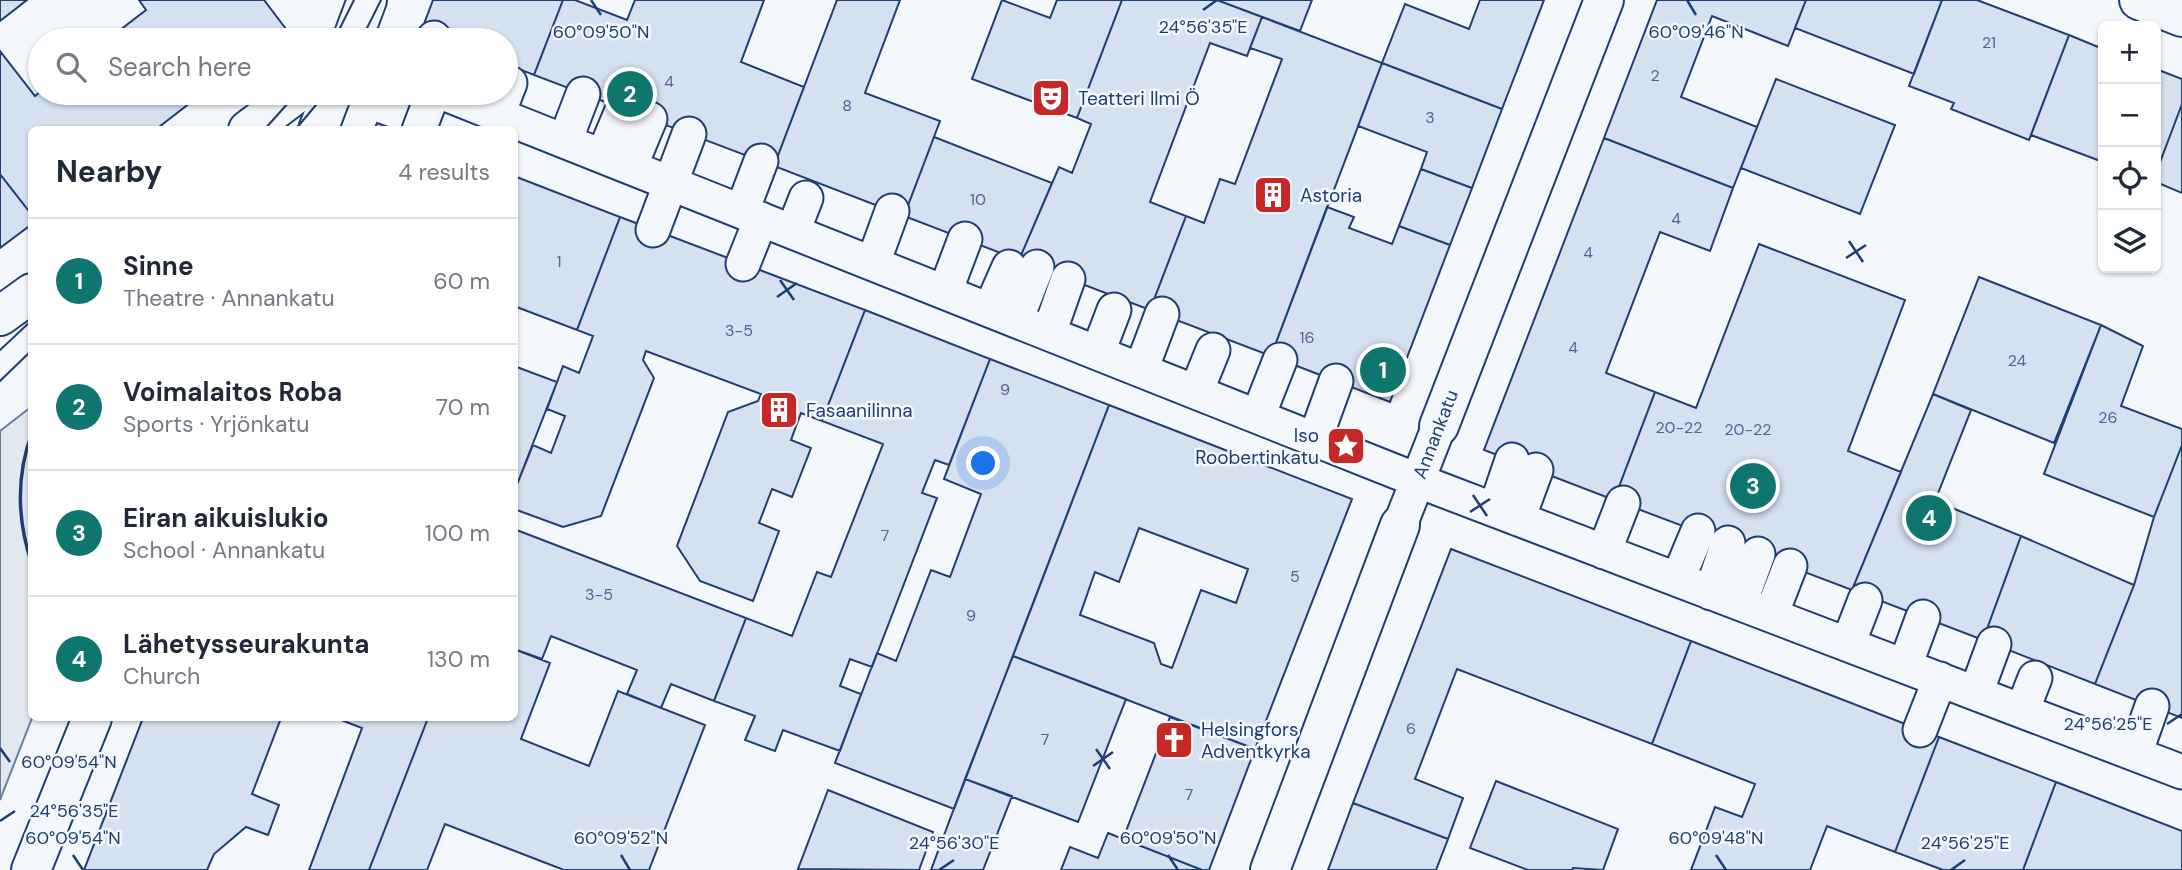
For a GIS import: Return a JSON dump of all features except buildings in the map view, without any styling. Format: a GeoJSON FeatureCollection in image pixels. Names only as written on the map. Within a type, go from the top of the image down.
{"type":"FeatureCollection","features":[{"type":"Feature","properties":{"kind":"street","name":"Annankatu"},"geometry":{"type":"LineString","coordinates":[[1270,870],[1399,525],[1604,0]]}},
{"type":"Feature","properties":{"kind":"street"},"geometry":{"type":"LineString","coordinates":[[2139,0],[2182,17]]}},
{"type":"Feature","properties":{"kind":"street"},"geometry":{"type":"LineString","coordinates":[[561,139],[578,92]]}},
{"type":"Feature","properties":{"kind":"street"},"geometry":{"type":"LineString","coordinates":[[253,126],[281,105]]}},
{"type":"Feature","properties":{"kind":"street"},"geometry":{"type":"LineString","coordinates":[[320,126],[327,105]]}},
{"type":"Feature","properties":{"kind":"street"},"geometry":{"type":"LineString","coordinates":[[421,126],[428,105]]}},
{"type":"Feature","properties":{"kind":"street"},"geometry":{"type":"LineString","coordinates":[[474,105],[1418,480],[2182,772]]}},
{"type":"Feature","properties":{"kind":"street"},"geometry":{"type":"LineString","coordinates":[[498,114],[501,105]]}},
{"type":"Feature","properties":{"kind":"street"},"geometry":{"type":"LineString","coordinates":[[650,175],[669,126],[650,175],[653,230]]}},
{"type":"Feature","properties":{"kind":"street"},"geometry":{"type":"LineString","coordinates":[[743,264],[761,161]]}},
{"type":"Feature","properties":{"kind":"street"},"geometry":{"type":"LineString","coordinates":[[793,231],[806,198]]}},
{"type":"Feature","properties":{"kind":"street"},"geometry":{"type":"LineString","coordinates":[[872,263],[890,215],[872,263]]}},
{"type":"Feature","properties":{"kind":"street"},"geometry":{"type":"LineString","coordinates":[[945,292],[965,239]]}},
{"type":"Feature","properties":{"kind":"street"},"geometry":{"type":"LineString","coordinates":[[1002,314],[1020,268]]}},
{"type":"Feature","properties":{"kind":"street"},"geometry":{"type":"LineString","coordinates":[[1049,333],[1068,279]]}},
{"type":"Feature","properties":{"kind":"street"},"geometry":{"type":"LineString","coordinates":[[0,316],[28,296]]}},
{"type":"Feature","properties":{"kind":"street"},"geometry":{"type":"LineString","coordinates":[[1098,352],[1114,310]]}},
{"type":"Feature","properties":{"kind":"street"},"geometry":{"type":"LineString","coordinates":[[1149,373],[1167,325]]}},
{"type":"Feature","properties":{"kind":"street"},"geometry":{"type":"LineString","coordinates":[[1196,392],[1213,350]]}},
{"type":"Feature","properties":{"kind":"street"},"geometry":{"type":"LineString","coordinates":[[1258,416],[1280,360]]}},
{"type":"Feature","properties":{"kind":"street"},"geometry":{"type":"LineString","coordinates":[[1315,439],[1336,381]]}},
{"type":"Feature","properties":{"kind":"street"},"geometry":{"type":"LineString","coordinates":[[1506,514],[1524,465]]}},
{"type":"Feature","properties":{"kind":"street"},"geometry":{"type":"LineString","coordinates":[[1608,553],[1627,505]]}},
{"type":"Feature","properties":{"kind":"street"},"geometry":{"type":"LineString","coordinates":[[1678,579],[1698,531]]}},
{"type":"Feature","properties":{"kind":"street"},"geometry":{"type":"LineString","coordinates":[[1726,598],[1743,549]]}},
{"type":"Feature","properties":{"kind":"street"},"geometry":{"type":"LineString","coordinates":[[1771,615],[1790,566]]}},
{"type":"Feature","properties":{"kind":"street"},"geometry":{"type":"LineString","coordinates":[[1848,645],[1865,600]]}},
{"type":"Feature","properties":{"kind":"street"},"geometry":{"type":"LineString","coordinates":[[1905,666],[1923,617]]}},
{"type":"Feature","properties":{"kind":"street"},"geometry":{"type":"LineString","coordinates":[[1920,730],[1958,686],[1982,641]]}},
{"type":"Feature","properties":{"kind":"street"},"geometry":{"type":"LineString","coordinates":[[2022,710],[2035,678]]}},
{"type":"Feature","properties":{"kind":"street"},"geometry":{"type":"LineString","coordinates":[[2135,754],[2152,706]]}},
{"type":"Feature","properties":{"kind":"street"},"geometry":{"type":"LineString","coordinates":[[31,870],[91,721]]}},
{"type":"Feature","properties":{"kind":"shaded area"},"geometry":{"type":"Polygon","coordinates":[[[28,409],[28,721],[31,721],[0,800],[0,431],[28,409]]]}},
{"type":"Feature","properties":{"kind":"tram line"},"geometry":{"type":"LineString","coordinates":[[340,28],[354,0]]}},
{"type":"Feature","properties":{"kind":"tram line"},"geometry":{"type":"LineString","coordinates":[[367,28],[381,0]]}},
{"type":"Feature","properties":{"kind":"tram line"},"geometry":{"type":"LineString","coordinates":[[268,126],[286,105]]}},
{"type":"Feature","properties":{"kind":"tram line"},"geometry":{"type":"LineString","coordinates":[[298,126],[316,105]]}},
{"type":"Feature","properties":{"kind":"tram line"},"geometry":{"type":"LineString","coordinates":[[0,350],[28,324]]}},
{"type":"Feature","properties":{"kind":"tram line"},"geometry":{"type":"LineString","coordinates":[[0,381],[28,354]]}},
{"type":"Feature","properties":{"kind":"wall"},"geometry":{"type":"LineString","coordinates":[[28,446],[20,498],[28,551]]}},
{"type":"Feature","properties":{"kind":"place","name":"Voimalaitos Roba"},"geometry":{"type":"Point","coordinates":[630,94]}},
{"type":"Feature","properties":{"kind":"place","name":"Teatteri Ilmi Ö"},"geometry":{"type":"Point","coordinates":[1051,98]}},
{"type":"Feature","properties":{"kind":"place","name":"Astoria"},"geometry":{"type":"Point","coordinates":[1273,195]}},
{"type":"Feature","properties":{"kind":"place","name":"Sinne"},"geometry":{"type":"Point","coordinates":[1383,370]}},
{"type":"Feature","properties":{"kind":"place","name":"Fasaanilinna"},"geometry":{"type":"Point","coordinates":[779,410]}},
{"type":"Feature","properties":{"kind":"place","name":"Iso Roobertinkatu"},"geometry":{"type":"Point","coordinates":[1346,446]}},
{"type":"Feature","properties":{"kind":"place","name":"Eiran aikuislukio"},"geometry":{"type":"Point","coordinates":[1753,486]}},
{"type":"Feature","properties":{"kind":"place","name":"Lähetysseurakunta"},"geometry":{"type":"Point","coordinates":[1929,518]}},
{"type":"Feature","properties":{"kind":"place","name":"Helsingfors Adventkyrka"},"geometry":{"type":"Point","coordinates":[1174,740]}}]}
